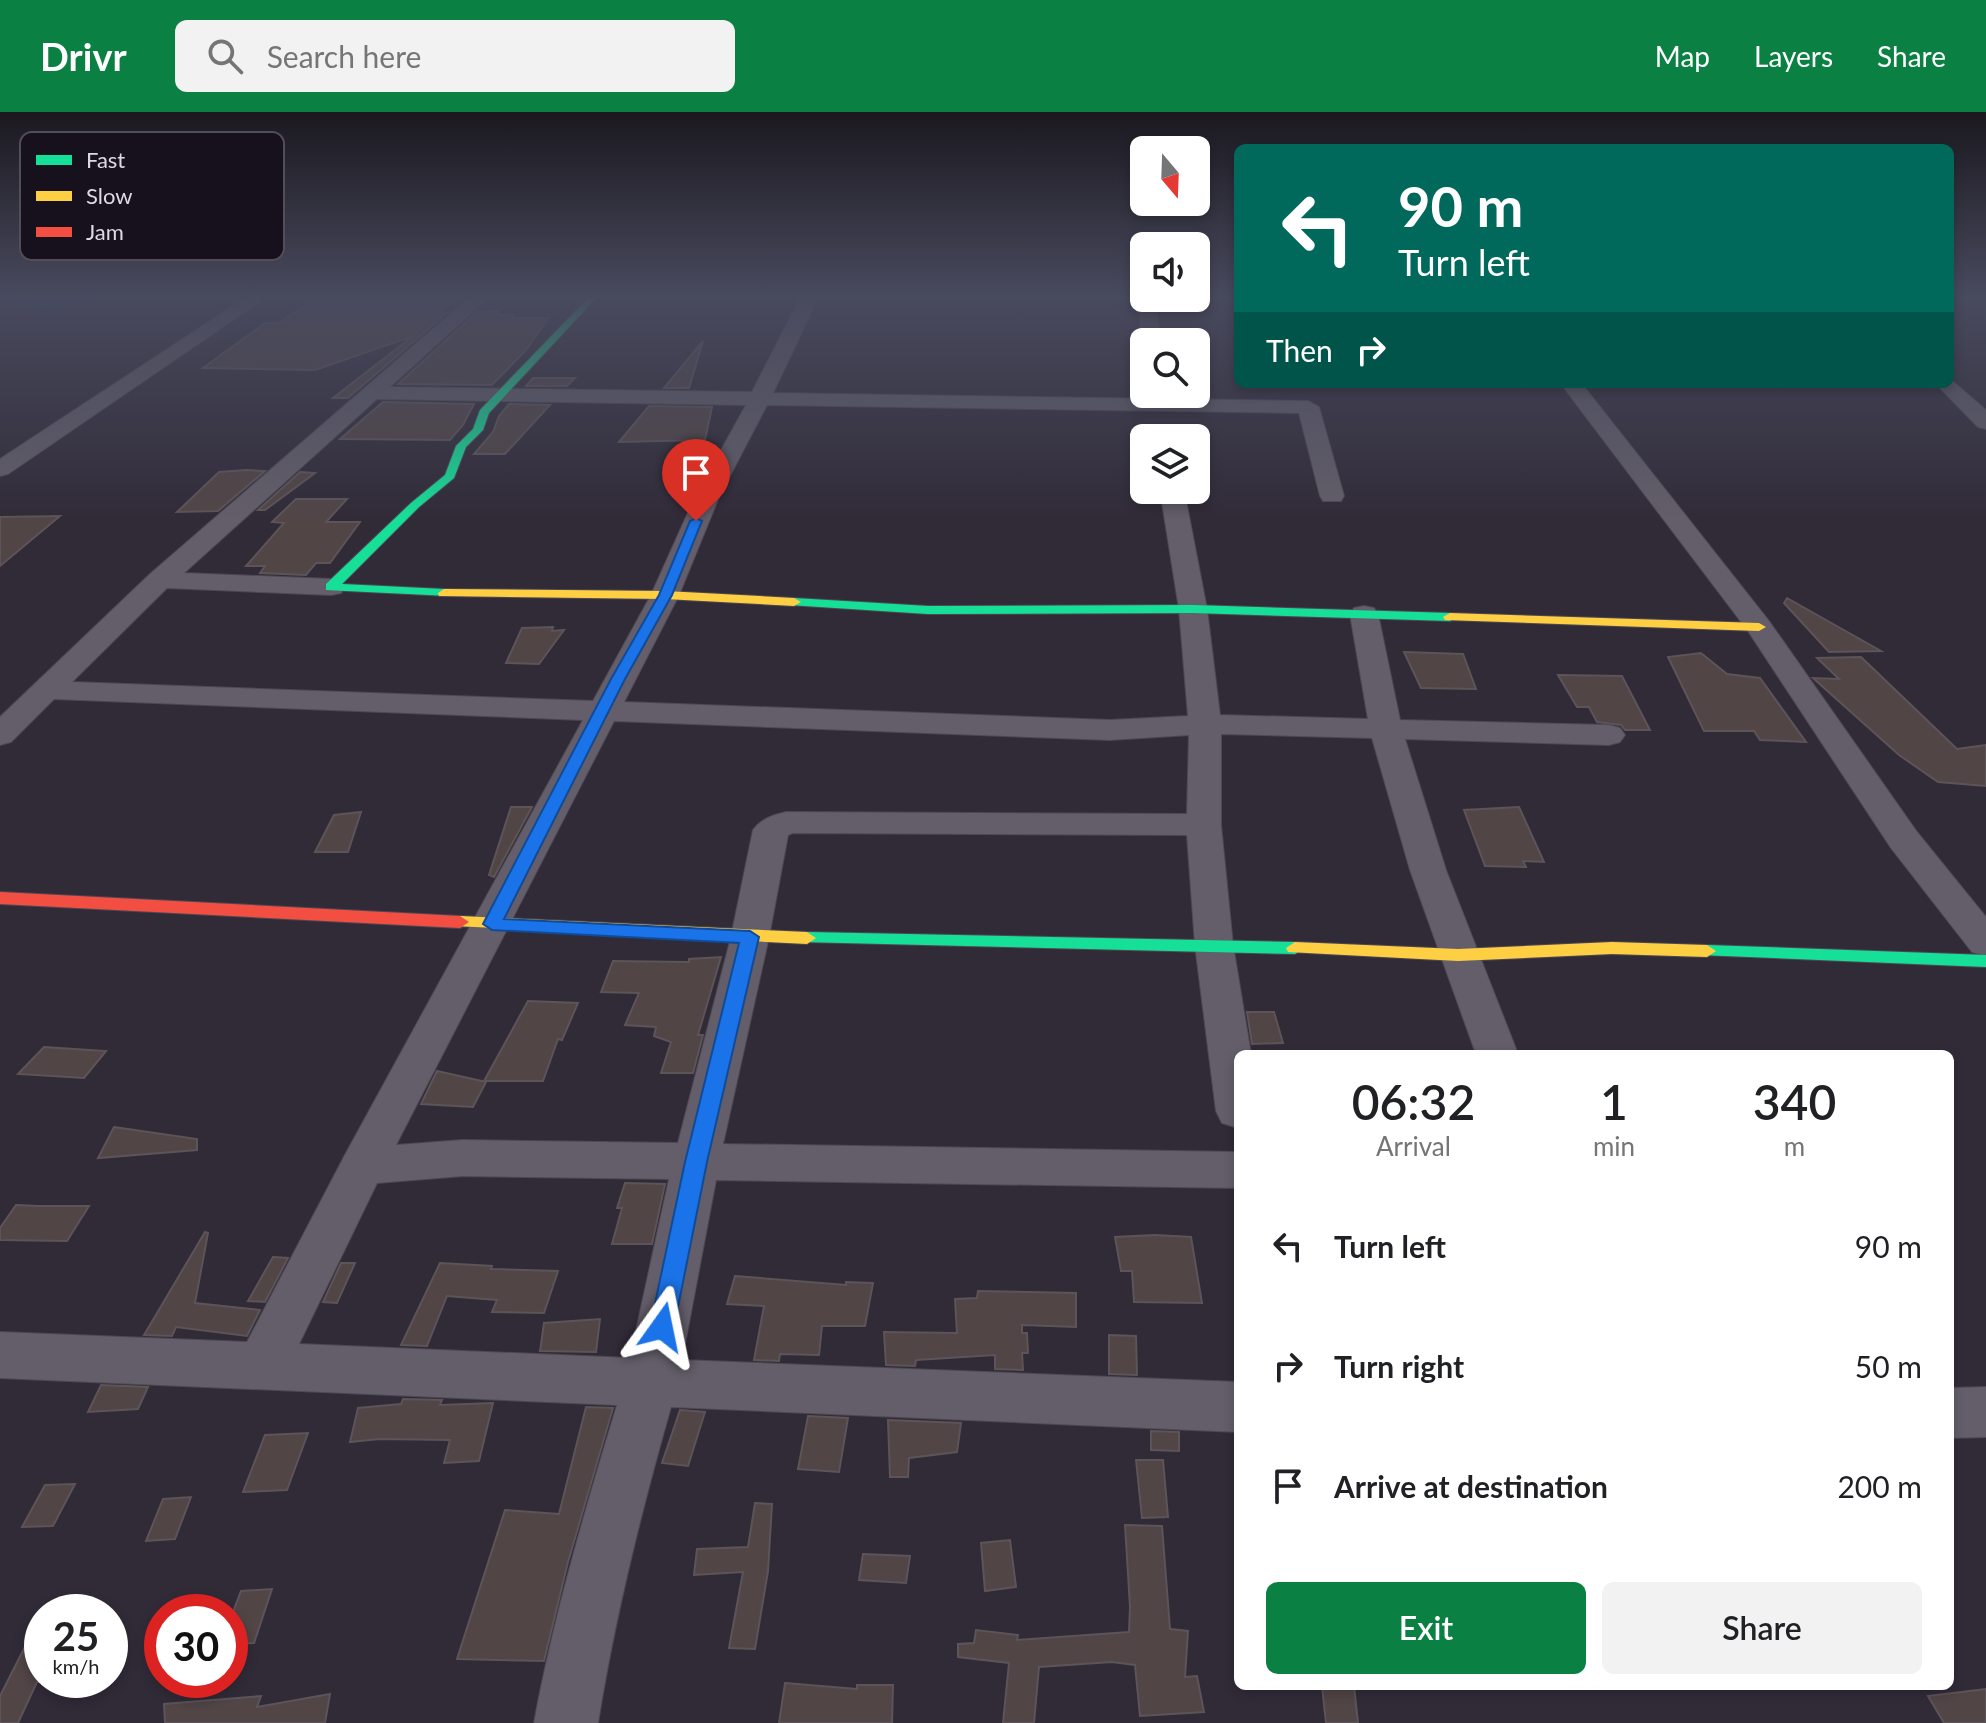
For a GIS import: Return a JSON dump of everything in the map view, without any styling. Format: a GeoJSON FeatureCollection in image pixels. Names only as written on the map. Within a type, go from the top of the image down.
{"type":"FeatureCollection","features":[{"type":"Feature","properties":{"kind":"street"},"geometry":{"type":"LineString","coordinates":[[0,469],[146,371]]}},
{"type":"Feature","properties":{"kind":"street"},"geometry":{"type":"LineString","coordinates":[[0,735],[160,580],[395,371]]}},
{"type":"Feature","properties":{"kind":"street"},"geometry":{"type":"LineString","coordinates":[[331,587],[415,505],[450,476],[461,446],[478,430],[484,412],[523,371]]}},
{"type":"Feature","properties":{"kind":"street"},"geometry":{"type":"LineString","coordinates":[[261,1367],[362,1166],[665,595],[707,497],[773,371]]}},
{"type":"Feature","properties":{"kind":"street"},"geometry":{"type":"LineString","coordinates":[[1301,388],[1332,496]]}},
{"type":"Feature","properties":{"kind":"street"},"geometry":{"type":"LineString","coordinates":[[1574,388],[1759,627],[1904,840],[1986,943]]}},
{"type":"Feature","properties":{"kind":"street"},"geometry":{"type":"LineString","coordinates":[[1950,388],[1986,422]]}},
{"type":"Feature","properties":{"kind":"street"},"geometry":{"type":"LineString","coordinates":[[370,393],[1160,409],[1308,407]]}},
{"type":"Feature","properties":{"kind":"street"},"geometry":{"type":"LineString","coordinates":[[1174,504],[1193,609],[1205,724],[1204,825],[1214,945],[1234,1083]]}},
{"type":"Feature","properties":{"kind":"street"},"geometry":{"type":"LineString","coordinates":[[160,580],[480,595],[665,595],[928,610],[1193,609],[1759,627]]}},
{"type":"Feature","properties":{"kind":"street"},"geometry":{"type":"LineString","coordinates":[[1364,614],[1386,730],[1428,870],[1495,1050]]}},
{"type":"Feature","properties":{"kind":"street"},"geometry":{"type":"LineString","coordinates":[[48,690],[1110,730],[1205,724],[1609,735]]}},
{"type":"Feature","properties":{"kind":"street"},"geometry":{"type":"LineString","coordinates":[[566,1723],[579,1647],[615,1504],[651,1382],[696,1162],[750,937],[771,830],[786,822],[1204,825]]}},
{"type":"Feature","properties":{"kind":"street"},"geometry":{"type":"LineString","coordinates":[[0,898],[750,937],[1214,945],[1458,955],[1612,948],[1986,961]]}},
{"type":"Feature","properties":{"kind":"street"},"geometry":{"type":"LineString","coordinates":[[362,1166],[463,1158],[1234,1170]]}},
{"type":"Feature","properties":{"kind":"street"},"geometry":{"type":"LineString","coordinates":[[0,1355],[1234,1407]]}},
{"type":"Feature","properties":{"kind":"street"},"geometry":{"type":"LineString","coordinates":[[1954,1413],[1986,1412]]}},
{"type":"Feature","properties":{"kind":"building"},"geometry":{"type":"Polygon","coordinates":[[[368,371],[379,371],[348,398],[333,398],[368,371]]]}},
{"type":"Feature","properties":{"kind":"building"},"geometry":{"type":"Polygon","coordinates":[[[412,371],[505,371],[492,385],[398,384],[412,371]]]}},
{"type":"Feature","properties":{"kind":"building"},"geometry":{"type":"Polygon","coordinates":[[[678,371],[694,371],[689,388],[664,388],[678,371]]]}},
{"type":"Feature","properties":{"kind":"building"},"geometry":{"type":"Polygon","coordinates":[[[533,378],[575,378],[567,386],[526,386],[533,378]]]}},
{"type":"Feature","properties":{"kind":"building"},"geometry":{"type":"Polygon","coordinates":[[[383,402],[474,404],[463,425],[450,440],[340,439],[383,402]]]}},
{"type":"Feature","properties":{"kind":"building"},"geometry":{"type":"Polygon","coordinates":[[[509,404],[550,405],[505,454],[474,454],[493,432],[499,416],[509,404]]]}},
{"type":"Feature","properties":{"kind":"building"},"geometry":{"type":"Polygon","coordinates":[[[649,406],[712,407],[705,440],[619,442],[649,406]]]}},
{"type":"Feature","properties":{"kind":"building"},"geometry":{"type":"Polygon","coordinates":[[[265,471],[218,511],[177,512],[219,472],[265,471]]]}},
{"type":"Feature","properties":{"kind":"building"},"geometry":{"type":"Polygon","coordinates":[[[300,472],[315,473],[265,510],[258,510],[300,472]]]}},
{"type":"Feature","properties":{"kind":"building"},"geometry":{"type":"Polygon","coordinates":[[[296,499],[347,499],[326,522],[360,522],[330,563],[316,563],[306,575],[260,573],[265,566],[246,566],[284,523],[272,522],[296,499]]]}},
{"type":"Feature","properties":{"kind":"building"},"geometry":{"type":"Polygon","coordinates":[[[60,516],[0,566],[0,517],[60,516]]]}},
{"type":"Feature","properties":{"kind":"building"},"geometry":{"type":"Polygon","coordinates":[[[1787,598],[1881,651],[1829,652],[1784,603],[1787,598]]]}},
{"type":"Feature","properties":{"kind":"building"},"geometry":{"type":"Polygon","coordinates":[[[553,627],[552,631],[564,630],[539,664],[506,663],[522,628],[553,627]]]}},
{"type":"Feature","properties":{"kind":"building"},"geometry":{"type":"Polygon","coordinates":[[[1404,652],[1463,654],[1476,689],[1421,688],[1404,652]]]}},
{"type":"Feature","properties":{"kind":"building"},"geometry":{"type":"Polygon","coordinates":[[[1701,653],[1727,674],[1760,678],[1806,742],[1760,740],[1754,731],[1704,731],[1668,657],[1701,653]]]}},
{"type":"Feature","properties":{"kind":"building"},"geometry":{"type":"Polygon","coordinates":[[[1861,657],[1957,749],[1986,745],[1986,786],[1938,782],[1899,755],[1813,678],[1839,679],[1817,658],[1861,657]]]}},
{"type":"Feature","properties":{"kind":"building"},"geometry":{"type":"Polygon","coordinates":[[[1558,675],[1622,676],[1650,730],[1625,730],[1621,725],[1597,722],[1589,707],[1577,707],[1558,675]]]}},
{"type":"Feature","properties":{"kind":"building"},"geometry":{"type":"Polygon","coordinates":[[[511,807],[532,807],[494,877],[489,875],[511,807]]]}},
{"type":"Feature","properties":{"kind":"building"},"geometry":{"type":"Polygon","coordinates":[[[1519,807],[1544,862],[1523,861],[1526,867],[1485,866],[1464,810],[1519,807]]]}},
{"type":"Feature","properties":{"kind":"building"},"geometry":{"type":"Polygon","coordinates":[[[361,812],[348,852],[315,852],[334,815],[361,812]]]}},
{"type":"Feature","properties":{"kind":"building"},"geometry":{"type":"Polygon","coordinates":[[[721,957],[698,1035],[703,1035],[693,1073],[661,1073],[671,1042],[654,1036],[656,1027],[625,1025],[639,993],[601,992],[613,961],[689,962],[689,959],[721,957]]]}},
{"type":"Feature","properties":{"kind":"building"},"geometry":{"type":"Polygon","coordinates":[[[528,1001],[578,1003],[562,1040],[558,1039],[543,1081],[484,1081],[528,1001]]]}},
{"type":"Feature","properties":{"kind":"building"},"geometry":{"type":"Polygon","coordinates":[[[1247,1012],[1274,1012],[1283,1043],[1252,1044],[1247,1012]]]}},
{"type":"Feature","properties":{"kind":"building"},"geometry":{"type":"Polygon","coordinates":[[[44,1047],[106,1051],[84,1078],[18,1074],[44,1047]]]}},
{"type":"Feature","properties":{"kind":"building"},"geometry":{"type":"Polygon","coordinates":[[[437,1071],[486,1082],[473,1107],[421,1104],[437,1071]]]}},
{"type":"Feature","properties":{"kind":"building"},"geometry":{"type":"Polygon","coordinates":[[[114,1127],[197,1139],[197,1150],[98,1158],[114,1127]]]}},
{"type":"Feature","properties":{"kind":"building"},"geometry":{"type":"Polygon","coordinates":[[[625,1183],[665,1184],[652,1244],[612,1244],[622,1208],[617,1208],[625,1183]]]}},
{"type":"Feature","properties":{"kind":"building"},"geometry":{"type":"Polygon","coordinates":[[[16,1205],[89,1206],[67,1241],[0,1240],[0,1228],[16,1205]]]}},
{"type":"Feature","properties":{"kind":"building"},"geometry":{"type":"Polygon","coordinates":[[[205,1232],[208,1233],[195,1303],[260,1310],[247,1336],[176,1327],[172,1336],[144,1335],[205,1232]]]}},
{"type":"Feature","properties":{"kind":"building"},"geometry":{"type":"Polygon","coordinates":[[[1115,1237],[1191,1237],[1202,1303],[1134,1302],[1132,1271],[1121,1271],[1115,1237]]]}},
{"type":"Feature","properties":{"kind":"building"},"geometry":{"type":"Polygon","coordinates":[[[273,1257],[288,1258],[265,1302],[248,1301],[273,1257]]]}},
{"type":"Feature","properties":{"kind":"building"},"geometry":{"type":"Polygon","coordinates":[[[341,1263],[355,1263],[337,1303],[323,1302],[341,1263]]]}},
{"type":"Feature","properties":{"kind":"building"},"geometry":{"type":"Polygon","coordinates":[[[440,1263],[492,1266],[491,1269],[558,1271],[544,1313],[492,1312],[497,1300],[447,1296],[427,1346],[401,1345],[440,1263]]]}},
{"type":"Feature","properties":{"kind":"building"},"geometry":{"type":"Polygon","coordinates":[[[735,1276],[846,1285],[846,1282],[873,1283],[865,1326],[822,1326],[819,1355],[780,1354],[779,1361],[754,1360],[764,1306],[727,1304],[735,1276]]]}},
{"type":"Feature","properties":{"kind":"building"},"geometry":{"type":"Polygon","coordinates":[[[978,1291],[1076,1293],[1076,1327],[1022,1325],[1022,1333],[1027,1333],[1028,1353],[1022,1353],[1023,1370],[995,1369],[995,1355],[916,1360],[915,1366],[886,1365],[884,1332],[957,1333],[955,1299],[977,1298],[978,1291]]]}},
{"type":"Feature","properties":{"kind":"building"},"geometry":{"type":"Polygon","coordinates":[[[600,1319],[596,1352],[540,1351],[544,1323],[600,1319]]]}},
{"type":"Feature","properties":{"kind":"building"},"geometry":{"type":"Polygon","coordinates":[[[1109,1335],[1136,1336],[1137,1375],[1109,1374],[1109,1335]]]}},
{"type":"Feature","properties":{"kind":"building"},"geometry":{"type":"Polygon","coordinates":[[[101,1385],[148,1387],[138,1409],[88,1412],[101,1385]]]}},
{"type":"Feature","properties":{"kind":"building"},"geometry":{"type":"Polygon","coordinates":[[[403,1399],[442,1400],[440,1405],[493,1403],[479,1461],[444,1463],[450,1440],[379,1439],[350,1442],[358,1408],[401,1404],[403,1399]]]}},
{"type":"Feature","properties":{"kind":"building"},"geometry":{"type":"Polygon","coordinates":[[[586,1407],[613,1408],[568,1562],[544,1661],[457,1659],[505,1510],[559,1514],[586,1407]]]}},
{"type":"Feature","properties":{"kind":"building"},"geometry":{"type":"Polygon","coordinates":[[[680,1410],[705,1412],[688,1466],[662,1463],[680,1410]]]}},
{"type":"Feature","properties":{"kind":"building"},"geometry":{"type":"Polygon","coordinates":[[[808,1416],[848,1418],[839,1472],[798,1469],[808,1416]]]}},
{"type":"Feature","properties":{"kind":"building"},"geometry":{"type":"Polygon","coordinates":[[[888,1420],[961,1423],[957,1452],[909,1458],[908,1477],[890,1477],[888,1420]]]}},
{"type":"Feature","properties":{"kind":"building"},"geometry":{"type":"Polygon","coordinates":[[[1151,1431],[1179,1432],[1179,1451],[1151,1450],[1151,1431]]]}},
{"type":"Feature","properties":{"kind":"building"},"geometry":{"type":"Polygon","coordinates":[[[308,1433],[287,1490],[243,1492],[265,1435],[308,1433]]]}},
{"type":"Feature","properties":{"kind":"building"},"geometry":{"type":"Polygon","coordinates":[[[1136,1460],[1163,1460],[1168,1517],[1142,1518],[1136,1460]]]}},
{"type":"Feature","properties":{"kind":"building"},"geometry":{"type":"Polygon","coordinates":[[[75,1484],[53,1526],[22,1527],[45,1485],[75,1484]]]}},
{"type":"Feature","properties":{"kind":"building"},"geometry":{"type":"Polygon","coordinates":[[[191,1497],[175,1539],[146,1541],[163,1499],[191,1497]]]}},
{"type":"Feature","properties":{"kind":"building"},"geometry":{"type":"Polygon","coordinates":[[[755,1503],[772,1504],[768,1571],[755,1649],[729,1648],[743,1572],[694,1575],[697,1549],[748,1547],[755,1503]]]}},
{"type":"Feature","properties":{"kind":"building"},"geometry":{"type":"Polygon","coordinates":[[[1125,1525],[1162,1526],[1170,1629],[1188,1631],[1185,1677],[1197,1676],[1204,1712],[1140,1716],[1135,1665],[1112,1662],[1039,1667],[1034,1723],[1003,1723],[1009,1663],[958,1657],[958,1644],[974,1643],[976,1630],[1018,1635],[1017,1640],[1129,1632],[1125,1525]]]}},
{"type":"Feature","properties":{"kind":"building"},"geometry":{"type":"Polygon","coordinates":[[[1010,1540],[1016,1587],[985,1591],[981,1543],[1010,1540]]]}},
{"type":"Feature","properties":{"kind":"building"},"geometry":{"type":"Polygon","coordinates":[[[863,1554],[910,1556],[906,1583],[859,1580],[863,1554]]]}},
{"type":"Feature","properties":{"kind":"building"},"geometry":{"type":"Polygon","coordinates":[[[272,1589],[254,1643],[248,1643],[248,1594],[240,1594],[241,1591],[272,1589]]]}},
{"type":"Feature","properties":{"kind":"building"},"geometry":{"type":"Polygon","coordinates":[[[24,1649],[24,1698],[30,1698],[18,1723],[0,1723],[0,1696],[24,1649]]]}},
{"type":"Feature","properties":{"kind":"building"},"geometry":{"type":"Polygon","coordinates":[[[785,1683],[857,1689],[857,1685],[893,1685],[892,1723],[779,1723],[785,1683]]]}},
{"type":"Feature","properties":{"kind":"building"},"geometry":{"type":"Polygon","coordinates":[[[1986,1689],[1986,1723],[1944,1723],[1928,1696],[1986,1689]]]}},
{"type":"Feature","properties":{"kind":"building"},"geometry":{"type":"Polygon","coordinates":[[[1322,1690],[1354,1690],[1358,1723],[1326,1723],[1322,1690]]]}},
{"type":"Feature","properties":{"kind":"building"},"geometry":{"type":"Polygon","coordinates":[[[330,1694],[325,1723],[165,1723],[164,1704],[261,1696],[257,1707],[330,1694]]]}},
{"type":"Feature","properties":{"kind":"traffic: fast"},"geometry":{"type":"LineString","coordinates":[[444,593],[331,587],[415,505],[450,476],[461,446],[478,430],[484,412],[523,371]]}},
{"type":"Feature","properties":{"kind":"traffic: fast"},"geometry":{"type":"LineString","coordinates":[[794,602],[928,610],[1193,609],[1450,617]]}},
{"type":"Feature","properties":{"kind":"traffic: fast"},"geometry":{"type":"LineString","coordinates":[[807,938],[1295,948]]}},
{"type":"Feature","properties":{"kind":"traffic: fast"},"geometry":{"type":"LineString","coordinates":[[1707,951],[1986,961]]}},
{"type":"Feature","properties":{"kind":"traffic: slow"},"geometry":{"type":"LineString","coordinates":[[444,593],[665,595],[794,602]]}},
{"type":"Feature","properties":{"kind":"traffic: slow"},"geometry":{"type":"LineString","coordinates":[[1450,617],[1759,627]]}},
{"type":"Feature","properties":{"kind":"traffic: slow"},"geometry":{"type":"LineString","coordinates":[[460,922],[807,938]]}},
{"type":"Feature","properties":{"kind":"traffic: slow"},"geometry":{"type":"LineString","coordinates":[[1295,948],[1458,955],[1612,948],[1707,951]]}},
{"type":"Feature","properties":{"kind":"traffic: jam"},"geometry":{"type":"LineString","coordinates":[[0,898],[460,922]]}},
{"type":"Feature","properties":{"kind":"route"},"geometry":{"type":"LineString","coordinates":[[662,1327],[696,1162],[750,937],[492,924],[618,679],[665,595],[696,521]]}}]}
